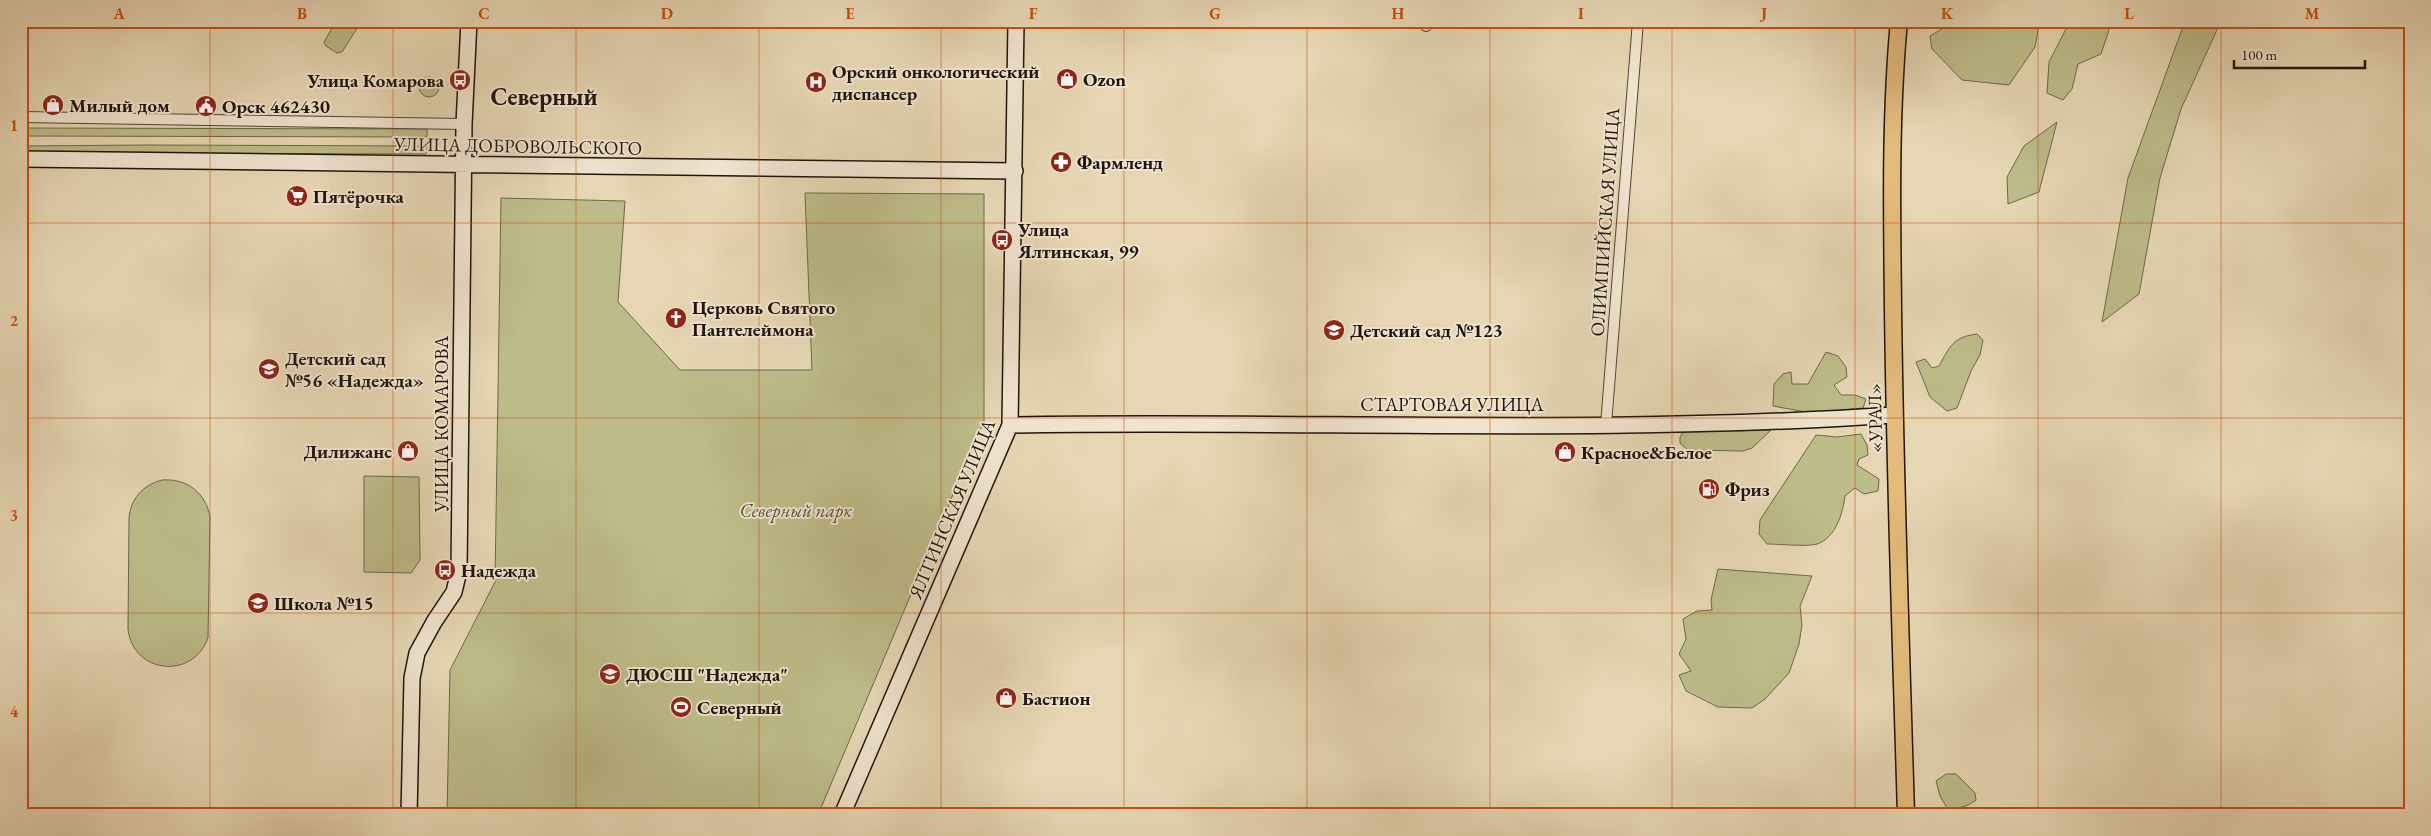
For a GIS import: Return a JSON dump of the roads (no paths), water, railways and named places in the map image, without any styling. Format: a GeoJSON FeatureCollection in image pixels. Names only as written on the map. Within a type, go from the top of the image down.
{"type":"FeatureCollection","features":[{"type":"Feature","properties":{"kind":"main road","name":"УЛИЦА КОМАРОВА"},"geometry":{"type":"LineString","coordinates":[[409,815],[412,678],[417,652],[454,592],[459,572],[464,124],[469,21]]}},
{"type":"Feature","properties":{"kind":"main road","name":"ЯЛТИНСКАЯ УЛИЦА"},"geometry":{"type":"LineString","coordinates":[[842,815],[1010,425],[1016,21]]}},
{"type":"Feature","properties":{"kind":"main road","name":"«УРАЛ»"},"geometry":{"type":"LineString","coordinates":[[1899,21],[1894,68],[1892,157],[1894,415],[1906,815]]}},
{"type":"Feature","properties":{"kind":"main road","name":"УЛИЦА ДОБРОВОЛЬСКОГО"},"geometry":{"type":"LineString","coordinates":[[21,159],[464,166],[1014,171]]}},
{"type":"Feature","properties":{"kind":"main road","name":"СТАРТОВАЯ УЛИЦА"},"geometry":{"type":"LineString","coordinates":[[1010,425],[1198,423],[1672,426],[1894,415]]}},
{"type":"Feature","properties":{"kind":"street","name":"ОЛИМПИЙСКАЯ УЛИЦА"},"geometry":{"type":"LineString","coordinates":[[1606,425],[1638,21]]}},
{"type":"Feature","properties":{"kind":"street","name":"УЛИЦА ДОБРОВОЛЬСКОГО"},"geometry":{"type":"LineString","coordinates":[[21,117],[464,124]]}},
{"type":"Feature","properties":{"kind":"place","name":"Ozon"},"geometry":{"type":"Point","coordinates":[1067,79]}},
{"type":"Feature","properties":{"kind":"place","name":"Улица Комарова"},"geometry":{"type":"Point","coordinates":[460,80]}},
{"type":"Feature","properties":{"kind":"place","name":"Орский онкологический диспансер"},"geometry":{"type":"Point","coordinates":[816,82]}},
{"type":"Feature","properties":{"kind":"place","name":"Милый дом"},"geometry":{"type":"Point","coordinates":[53,105]}},
{"type":"Feature","properties":{"kind":"place","name":"Орск 462430"},"geometry":{"type":"Point","coordinates":[206,106]}},
{"type":"Feature","properties":{"kind":"place","name":"Фармленд"},"geometry":{"type":"Point","coordinates":[1061,162]}},
{"type":"Feature","properties":{"kind":"place","name":"Пятёрочка"},"geometry":{"type":"Point","coordinates":[297,196]}},
{"type":"Feature","properties":{"kind":"place","name":"Улица Ялтинская, 99"},"geometry":{"type":"Point","coordinates":[1002,240]}},
{"type":"Feature","properties":{"kind":"place","name":"Церковь Святого Пантелеймона"},"geometry":{"type":"Point","coordinates":[676,318]}},
{"type":"Feature","properties":{"kind":"place","name":"Детский сад №123"},"geometry":{"type":"Point","coordinates":[1334,330]}},
{"type":"Feature","properties":{"kind":"place","name":"Детский сад №56 «Надежда»"},"geometry":{"type":"Point","coordinates":[269,369]}},
{"type":"Feature","properties":{"kind":"place","name":"Дилижанс"},"geometry":{"type":"Point","coordinates":[408,451]}},
{"type":"Feature","properties":{"kind":"place","name":"Красное&Белое"},"geometry":{"type":"Point","coordinates":[1565,452]}},
{"type":"Feature","properties":{"kind":"place","name":"Фриз"},"geometry":{"type":"Point","coordinates":[1709,489]}},
{"type":"Feature","properties":{"kind":"place","name":"Надежда"},"geometry":{"type":"Point","coordinates":[445,570]}},
{"type":"Feature","properties":{"kind":"place","name":"Школа №15"},"geometry":{"type":"Point","coordinates":[258,603]}},
{"type":"Feature","properties":{"kind":"place","name":"ДЮСШ \"Надежда\""},"geometry":{"type":"Point","coordinates":[610,674]}},
{"type":"Feature","properties":{"kind":"place","name":"Бастион"},"geometry":{"type":"Point","coordinates":[1006,698]}},
{"type":"Feature","properties":{"kind":"place","name":"Северный"},"geometry":{"type":"Point","coordinates":[681,707]}},
{"type":"Feature","properties":{"kind":"district","name":"Северный"},"geometry":{"type":"Point","coordinates":[544,96]}},
{"type":"Feature","properties":{"kind":"park label","name":"Северный парк"},"geometry":{"type":"Point","coordinates":[796,510]}}]}
